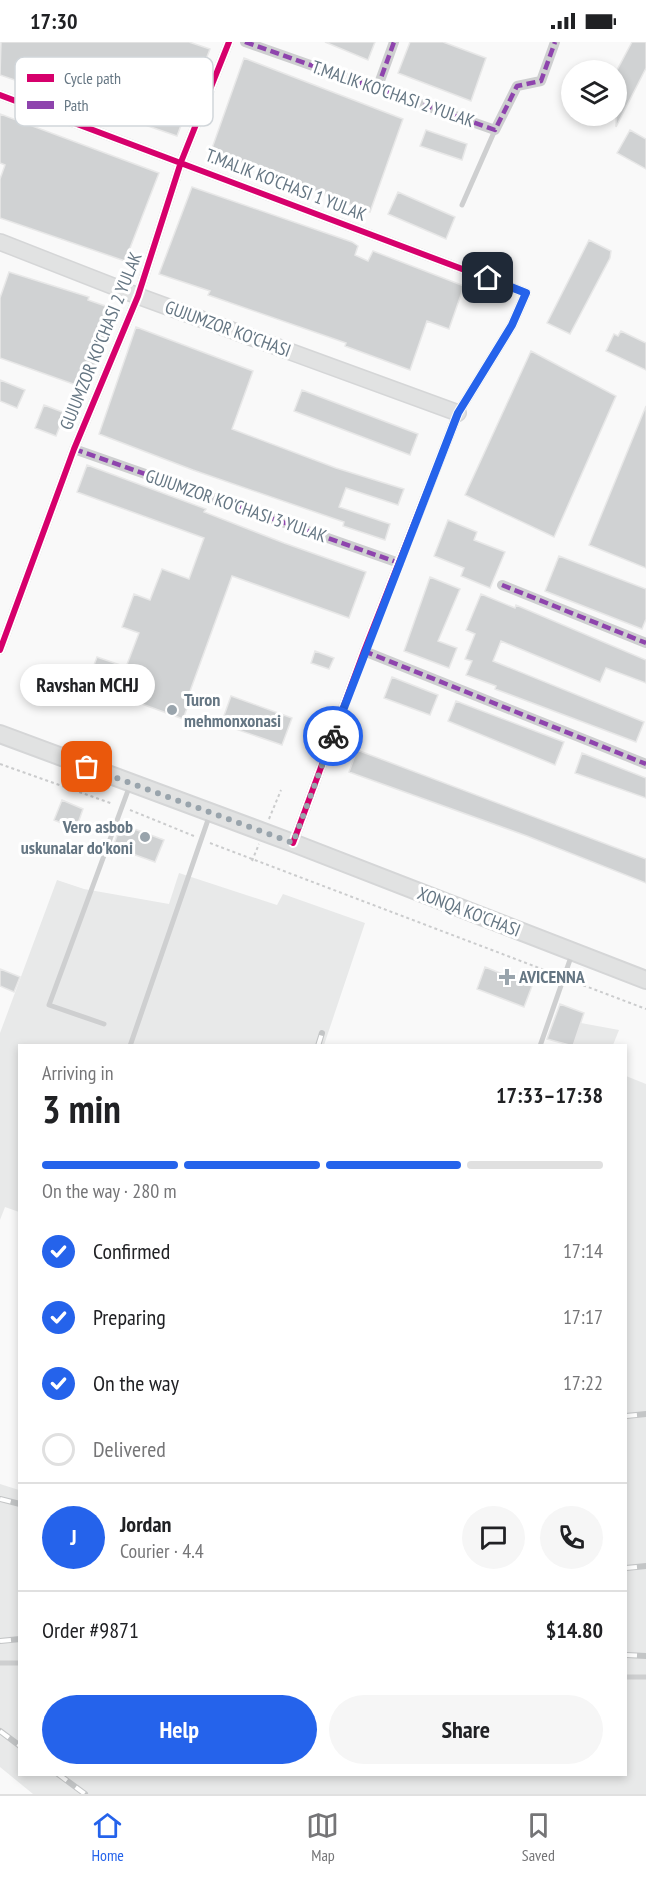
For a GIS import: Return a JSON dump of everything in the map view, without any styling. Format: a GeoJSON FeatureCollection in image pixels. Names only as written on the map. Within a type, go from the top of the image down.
{"type":"FeatureCollection","features":[{"type":"Feature","properties":{"kind":"main road","name":"XONQA KO'CHASI"},"geometry":{"type":"LineString","coordinates":[[0,734],[293,843],[646,980]]}},
{"type":"Feature","properties":{"kind":"street","name":"GUJUMZOR KO'CHASI 2 YULAK"},"geometry":{"type":"LineString","coordinates":[[213,83],[229,42]]}},
{"type":"Feature","properties":{"kind":"street","name":"T.MALIK KO'CHASI 2 YULAK"},"geometry":{"type":"LineString","coordinates":[[245,42],[495,130],[517,86],[541,81],[555,42]]}},
{"type":"Feature","properties":{"kind":"street"},"geometry":{"type":"LineString","coordinates":[[377,89],[394,42]]}},
{"type":"Feature","properties":{"kind":"street","name":"T.MALIK KO'CHASI 1 YULAK"},"geometry":{"type":"LineString","coordinates":[[0,95],[15,101]]}},
{"type":"Feature","properties":{"kind":"street","name":"T.MALIK KO'CHASI 1 YULAK"},"geometry":{"type":"LineString","coordinates":[[84,126],[526,293],[512,325],[458,413]]}},
{"type":"Feature","properties":{"kind":"street","name":"GUJUMZOR KO'CHASI 2 YULAK"},"geometry":{"type":"LineString","coordinates":[[0,650],[74,449],[138,296],[196,126]]}},
{"type":"Feature","properties":{"kind":"street","name":"GUJUMZOR KO'CHASI"},"geometry":{"type":"LineString","coordinates":[[0,242],[138,296],[458,413]]}},
{"type":"Feature","properties":{"kind":"street"},"geometry":{"type":"LineString","coordinates":[[293,843],[364,651],[458,413]]}},
{"type":"Feature","properties":{"kind":"street","name":"GUJUMZOR KO'CHASI 3 YULAK"},"geometry":{"type":"LineString","coordinates":[[74,449],[399,563]]}},
{"type":"Feature","properties":{"kind":"street"},"geometry":{"type":"LineString","coordinates":[[502,585],[646,643]]}},
{"type":"Feature","properties":{"kind":"street"},"geometry":{"type":"LineString","coordinates":[[364,651],[646,764]]}},
{"type":"Feature","properties":{"kind":"lane"},"geometry":{"type":"LineString","coordinates":[[462,205],[495,130]]}},
{"type":"Feature","properties":{"kind":"lane"},"geometry":{"type":"LineString","coordinates":[[104,1024],[49,1005],[131,783]]}},
{"type":"Feature","properties":{"kind":"lane"},"geometry":{"type":"LineString","coordinates":[[131,1044],[210,812]]}},
{"type":"Feature","properties":{"kind":"lane"},"geometry":{"type":"LineString","coordinates":[[541,1044],[573,953]]}},
{"type":"Feature","properties":{"kind":"lane"},"geometry":{"type":"LineString","coordinates":[[0,1663],[18,1663]]}},
{"type":"Feature","properties":{"kind":"lane"},"geometry":{"type":"LineString","coordinates":[[627,1677],[646,1677]]}},
{"type":"Feature","properties":{"kind":"path"},"geometry":{"type":"LineString","coordinates":[[0,764],[122,807],[202,840],[646,1009]]}},
{"type":"Feature","properties":{"kind":"shaded area"},"geometry":{"type":"Polygon","coordinates":[[[179,873],[277,905],[283,894],[365,923],[324,1044],[18,1044],[18,1212],[5,1207],[0,1220],[0,1033],[57,880],[84,889],[169,904],[179,873]]]}},
{"type":"Feature","properties":{"kind":"shaded area"},"geometry":{"type":"Polygon","coordinates":[[[581,1023],[619,1030],[613,1044],[574,1044],[581,1023]]]}},
{"type":"Feature","properties":{"kind":"shaded area"},"geometry":{"type":"Polygon","coordinates":[[[627,1076],[646,1084],[646,1794],[33,1794],[0,1767],[0,1484],[18,1490],[18,1776],[627,1776],[627,1076]]]}},
{"type":"Feature","properties":{"kind":"building"},"geometry":{"type":"Polygon","coordinates":[[[1,42],[189,42],[210,49],[207,57],[15,57],[15,80],[0,75],[1,42]]]}},
{"type":"Feature","properties":{"kind":"building"},"geometry":{"type":"Polygon","coordinates":[[[325,42],[375,42],[368,60],[325,42]]]}},
{"type":"Feature","properties":{"kind":"building"},"geometry":{"type":"Polygon","coordinates":[[[410,42],[443,42],[486,58],[471,101],[398,73],[410,42]]]}},
{"type":"Feature","properties":{"kind":"building"},"geometry":{"type":"Polygon","coordinates":[[[632,42],[646,42],[646,68],[627,105],[627,60],[622,60],[632,42]]]}},
{"type":"Feature","properties":{"kind":"building"},"geometry":{"type":"Polygon","coordinates":[[[244,58],[403,119],[370,212],[211,151],[244,58]]]}},
{"type":"Feature","properties":{"kind":"building"},"geometry":{"type":"Polygon","coordinates":[[[0,114],[15,120],[15,126],[32,126],[159,173],[125,261],[0,218],[0,179],[5,165],[0,163],[0,114]]]}},
{"type":"Feature","properties":{"kind":"building"},"geometry":{"type":"Polygon","coordinates":[[[148,126],[181,126],[177,136],[148,126]]]}},
{"type":"Feature","properties":{"kind":"building"},"geometry":{"type":"Polygon","coordinates":[[[426,130],[467,144],[462,160],[420,146],[426,130]]]}},
{"type":"Feature","properties":{"kind":"building"},"geometry":{"type":"Polygon","coordinates":[[[630,130],[646,139],[646,169],[617,153],[630,130]]]}},
{"type":"Feature","properties":{"kind":"building"},"geometry":{"type":"Polygon","coordinates":[[[192,187],[352,242],[358,246],[355,255],[368,261],[373,251],[464,286],[449,329],[427,321],[410,370],[345,346],[346,343],[208,295],[210,291],[159,274],[192,187]]]}},
{"type":"Feature","properties":{"kind":"building"},"geometry":{"type":"Polygon","coordinates":[[[398,192],[455,217],[446,239],[388,214],[398,192]]]}},
{"type":"Feature","properties":{"kind":"building"},"geometry":{"type":"Polygon","coordinates":[[[589,240],[611,251],[610,258],[570,334],[547,323],[589,240]]]}},
{"type":"Feature","properties":{"kind":"building"},"geometry":{"type":"Polygon","coordinates":[[[9,272],[89,297],[88,300],[117,310],[90,390],[0,358],[0,298],[9,272]]]}},
{"type":"Feature","properties":{"kind":"building"},"geometry":{"type":"Polygon","coordinates":[[[136,327],[253,371],[232,429],[336,468],[404,489],[398,505],[346,488],[339,507],[390,524],[385,540],[343,526],[344,522],[193,470],[99,434],[136,327]]]}},
{"type":"Feature","properties":{"kind":"building"},"geometry":{"type":"Polygon","coordinates":[[[621,331],[646,343],[646,370],[606,351],[614,334],[618,336],[621,331]]]}},
{"type":"Feature","properties":{"kind":"building"},"geometry":{"type":"Polygon","coordinates":[[[531,351],[616,396],[554,537],[465,495],[531,351]]]}},
{"type":"Feature","properties":{"kind":"building"},"geometry":{"type":"Polygon","coordinates":[[[0,380],[25,390],[17,408],[0,401],[0,380]]]}},
{"type":"Feature","properties":{"kind":"building"},"geometry":{"type":"Polygon","coordinates":[[[302,390],[418,434],[410,455],[294,411],[302,390]]]}},
{"type":"Feature","properties":{"kind":"building"},"geometry":{"type":"Polygon","coordinates":[[[44,405],[65,413],[56,436],[35,428],[44,405]]]}},
{"type":"Feature","properties":{"kind":"building"},"geometry":{"type":"Polygon","coordinates":[[[646,406],[646,568],[589,545],[646,406]]]}},
{"type":"Feature","properties":{"kind":"building"},"geometry":{"type":"Polygon","coordinates":[[[87,465],[206,509],[204,512],[284,543],[366,572],[349,618],[232,576],[189,694],[192,695],[183,719],[87,684],[97,657],[126,667],[139,633],[122,627],[134,594],[150,600],[162,569],[189,579],[204,538],[77,492],[87,465]]]}},
{"type":"Feature","properties":{"kind":"building"},"geometry":{"type":"Polygon","coordinates":[[[448,520],[477,532],[474,540],[505,552],[490,588],[461,576],[464,568],[434,556],[448,520]]]}},
{"type":"Feature","properties":{"kind":"building"},"geometry":{"type":"Polygon","coordinates":[[[559,556],[646,589],[646,619],[642,629],[545,591],[559,556]]]}},
{"type":"Feature","properties":{"kind":"building"},"geometry":{"type":"Polygon","coordinates":[[[430,577],[460,589],[438,641],[457,648],[449,668],[404,651],[430,577]]]}},
{"type":"Feature","properties":{"kind":"building"},"geometry":{"type":"Polygon","coordinates":[[[481,594],[515,608],[516,605],[646,660],[646,683],[606,668],[600,682],[501,641],[493,661],[644,722],[636,742],[495,689],[496,686],[466,675],[472,661],[465,659],[475,634],[466,630],[481,594]]]}},
{"type":"Feature","properties":{"kind":"building"},"geometry":{"type":"Polygon","coordinates":[[[315,651],[334,658],[329,669],[311,663],[315,651]]]}},
{"type":"Feature","properties":{"kind":"building"},"geometry":{"type":"Polygon","coordinates":[[[392,677],[438,695],[430,715],[384,698],[392,677]]]}},
{"type":"Feature","properties":{"kind":"building"},"geometry":{"type":"Polygon","coordinates":[[[231,696],[292,718],[282,745],[221,724],[231,696]]]}},
{"type":"Feature","properties":{"kind":"building"},"geometry":{"type":"Polygon","coordinates":[[[456,701],[564,742],[555,765],[448,721],[456,701]]]}},
{"type":"Feature","properties":{"kind":"building"},"geometry":{"type":"Polygon","coordinates":[[[357,750],[646,859],[646,883],[527,836],[349,772],[357,750]]]}},
{"type":"Feature","properties":{"kind":"building"},"geometry":{"type":"Polygon","coordinates":[[[582,753],[646,778],[646,798],[575,773],[582,753]]]}},
{"type":"Feature","properties":{"kind":"building"},"geometry":{"type":"Polygon","coordinates":[[[62,800],[83,809],[76,829],[54,820],[62,800]]]}},
{"type":"Feature","properties":{"kind":"building"},"geometry":{"type":"Polygon","coordinates":[[[121,824],[164,840],[155,862],[113,847],[121,824]]]}},
{"type":"Feature","properties":{"kind":"building"},"geometry":{"type":"Polygon","coordinates":[[[485,967],[532,986],[524,1007],[477,989],[485,967]]]}},
{"type":"Feature","properties":{"kind":"building"},"geometry":{"type":"Polygon","coordinates":[[[0,969],[20,977],[14,992],[0,986],[0,969]]]}},
{"type":"Feature","properties":{"kind":"building"},"geometry":{"type":"Polygon","coordinates":[[[560,1004],[584,1013],[574,1044],[547,1039],[560,1004]]]}},
{"type":"Feature","properties":{"kind":"railway"},"geometry":{"type":"LineString","coordinates":[[319,1044],[322,1033]]}},
{"type":"Feature","properties":{"kind":"railway"},"geometry":{"type":"LineString","coordinates":[[627,1416],[646,1414]]}},
{"type":"Feature","properties":{"kind":"railway"},"geometry":{"type":"LineString","coordinates":[[0,1499],[18,1504]]}},
{"type":"Feature","properties":{"kind":"railway"},"geometry":{"type":"LineString","coordinates":[[627,1568],[646,1566]]}},
{"type":"Feature","properties":{"kind":"railway"},"geometry":{"type":"LineString","coordinates":[[0,1641],[18,1639]]}},
{"type":"Feature","properties":{"kind":"railway"},"geometry":{"type":"LineString","coordinates":[[627,1655],[646,1656]]}},
{"type":"Feature","properties":{"kind":"railway"},"geometry":{"type":"LineString","coordinates":[[0,1731],[18,1744]]}},
{"type":"Feature","properties":{"kind":"railway"},"geometry":{"type":"LineString","coordinates":[[61,1776],[85,1794]]}},
{"type":"Feature","properties":{"kind":"marked path"},"geometry":{"type":"LineString","coordinates":[[245,42],[495,130],[517,86],[541,81],[555,42]]}},
{"type":"Feature","properties":{"kind":"marked path"},"geometry":{"type":"LineString","coordinates":[[377,89],[394,42]]}},
{"type":"Feature","properties":{"kind":"marked path"},"geometry":{"type":"LineString","coordinates":[[74,449],[399,563]]}},
{"type":"Feature","properties":{"kind":"marked path"},"geometry":{"type":"LineString","coordinates":[[502,585],[646,643]]}},
{"type":"Feature","properties":{"kind":"marked path"},"geometry":{"type":"LineString","coordinates":[[364,651],[646,764]]}},
{"type":"Feature","properties":{"kind":"cycle path"},"geometry":{"type":"LineString","coordinates":[[213,82],[229,42]]}},
{"type":"Feature","properties":{"kind":"cycle path"},"geometry":{"type":"LineString","coordinates":[[0,95],[15,101]]}},
{"type":"Feature","properties":{"kind":"cycle path"},"geometry":{"type":"LineString","coordinates":[[82,126],[526,293],[512,325],[458,413],[364,651],[293,843]]}},
{"type":"Feature","properties":{"kind":"cycle path"},"geometry":{"type":"LineString","coordinates":[[0,650],[74,449],[138,296],[181,162],[195,126]]}},
{"type":"Feature","properties":{"kind":"way so far"},"geometry":{"type":"LineString","coordinates":[[87,767],[293,843],[333,736]]}},
{"type":"Feature","properties":{"kind":"place","name":"Turon mehmonxonasi"},"geometry":{"type":"Point","coordinates":[172,710]}},
{"type":"Feature","properties":{"kind":"place","name":"Ravshan MCHJ"},"geometry":{"type":"Point","coordinates":[87,767]}},
{"type":"Feature","properties":{"kind":"place","name":"Vero asbob uskunalar do'koni"},"geometry":{"type":"Point","coordinates":[145,837]}},
{"type":"Feature","properties":{"kind":"place","name":"AVICENNA"},"geometry":{"type":"Point","coordinates":[507,977]}},
{"type":"Feature","properties":{"kind":"route"},"geometry":{"type":"LineString","coordinates":[[333,736],[458,413],[512,325],[526,293],[488,278]]}}]}
